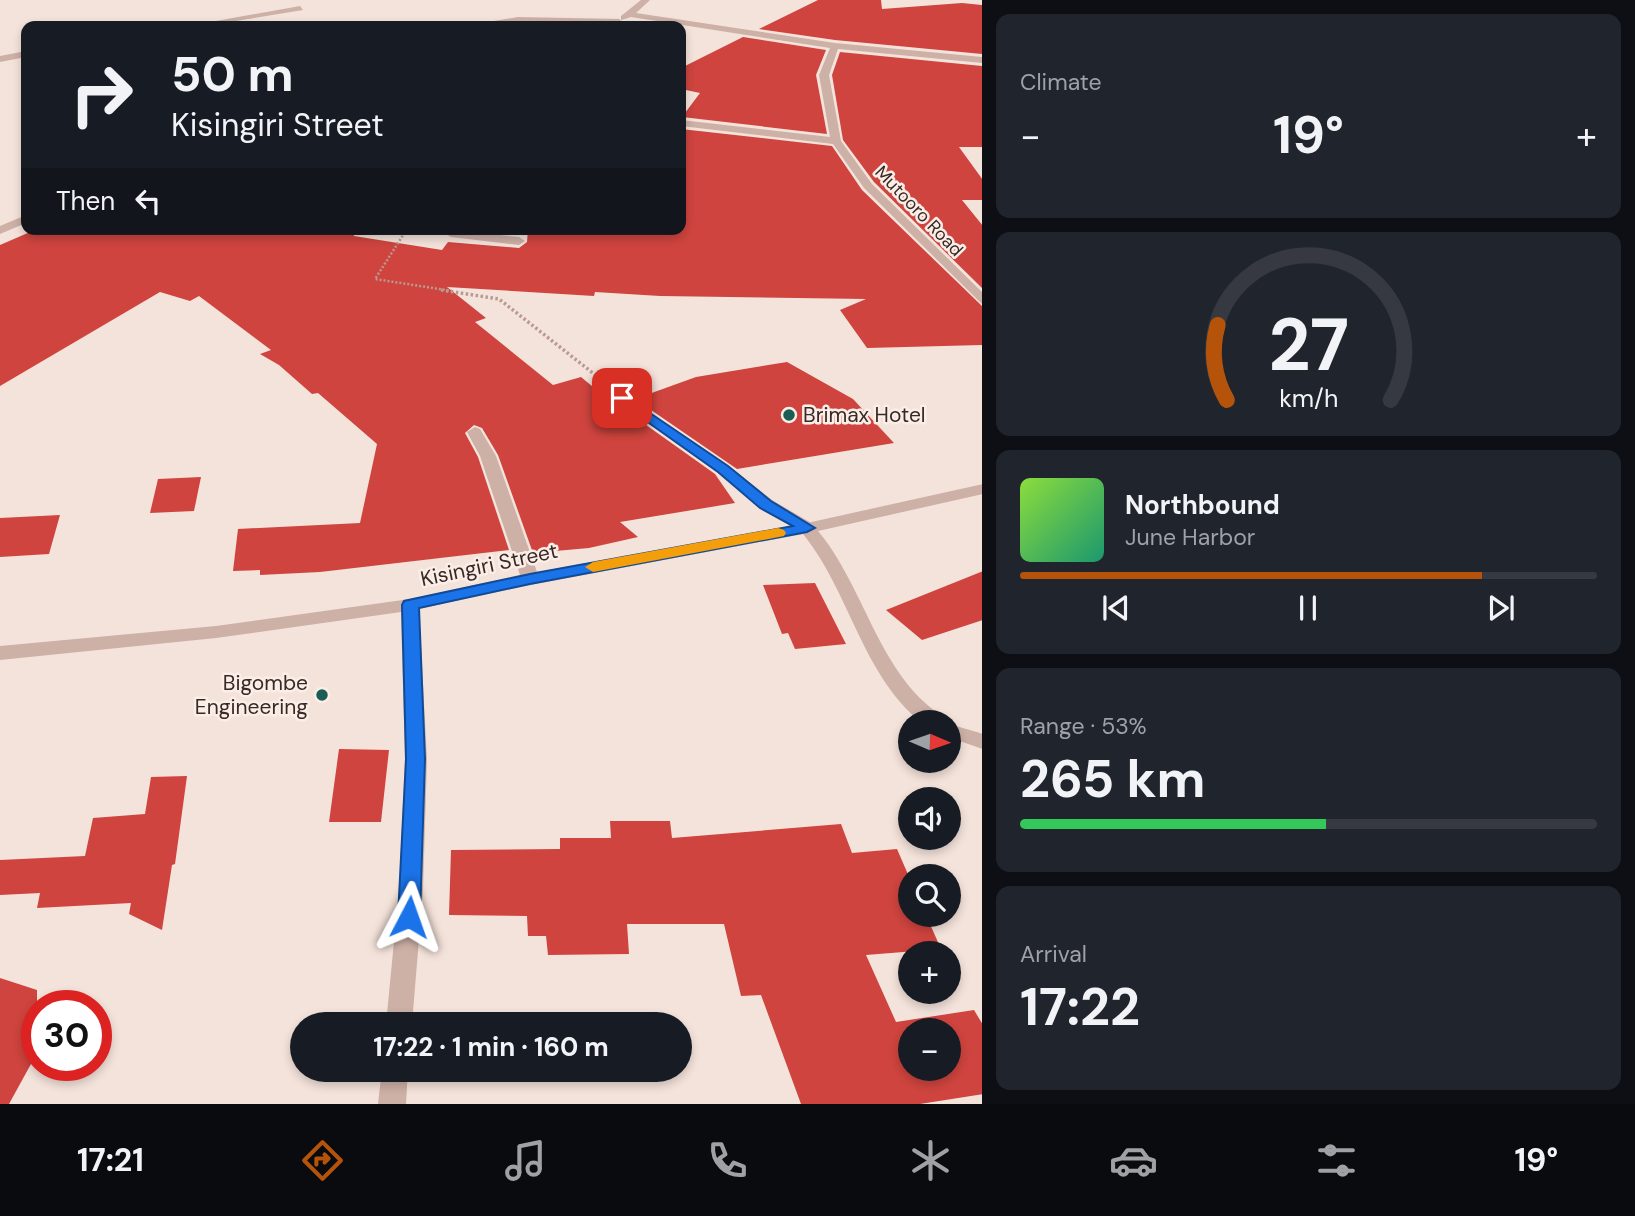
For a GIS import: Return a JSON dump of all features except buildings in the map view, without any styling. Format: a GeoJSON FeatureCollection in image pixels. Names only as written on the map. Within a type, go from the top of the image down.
{"type":"FeatureCollection","features":[{"type":"Feature","properties":{"kind":"street"},"geometry":{"type":"LineString","coordinates":[[620,21],[646,0]]}},
{"type":"Feature","properties":{"kind":"street"},"geometry":{"type":"LineString","coordinates":[[222,21],[300,8]]}},
{"type":"Feature","properties":{"kind":"street"},"geometry":{"type":"LineString","coordinates":[[629,13],[679,21]]}},
{"type":"Feature","properties":{"kind":"street"},"geometry":{"type":"LineString","coordinates":[[503,21],[557,21]]}},
{"type":"Feature","properties":{"kind":"street"},"geometry":{"type":"LineString","coordinates":[[686,22],[835,46],[982,60]]}},
{"type":"Feature","properties":{"kind":"street"},"geometry":{"type":"LineString","coordinates":[[686,124],[836,141],[824,75],[835,46]]}},
{"type":"Feature","properties":{"kind":"street"},"geometry":{"type":"LineString","coordinates":[[0,59],[21,55]]}},
{"type":"Feature","properties":{"kind":"street","name":"Mutooro Road"},"geometry":{"type":"LineString","coordinates":[[836,141],[868,186],[982,301]]}},
{"type":"Feature","properties":{"kind":"street"},"geometry":{"type":"LineString","coordinates":[[0,230],[21,221]]}},
{"type":"Feature","properties":{"kind":"street"},"geometry":{"type":"LineString","coordinates":[[468,235],[519,241]]}},
{"type":"Feature","properties":{"kind":"street"},"geometry":{"type":"LineString","coordinates":[[622,398],[723,469],[766,505],[807,528],[830,558],[893,681],[916,710]]}},
{"type":"Feature","properties":{"kind":"street"},"geometry":{"type":"LineString","coordinates":[[475,432],[488,456],[530,579]]}},
{"type":"Feature","properties":{"kind":"street","name":"Kisingiri Street"},"geometry":{"type":"LineString","coordinates":[[0,653],[216,632],[410,605],[530,579],[807,528],[982,489]]}},
{"type":"Feature","properties":{"kind":"street"},"geometry":{"type":"LineString","coordinates":[[400,1012],[411,890],[415,772],[410,605]]}},
{"type":"Feature","properties":{"kind":"street"},"geometry":{"type":"LineString","coordinates":[[961,734],[982,742]]}},
{"type":"Feature","properties":{"kind":"street"},"geometry":{"type":"LineString","coordinates":[[392,1104],[394,1082]]}},
{"type":"Feature","properties":{"kind":"path"},"geometry":{"type":"LineString","coordinates":[[403,235],[375,279],[499,299],[622,398]]}},
{"type":"Feature","properties":{"kind":"slow traffic"},"geometry":{"type":"LineString","coordinates":[[593,567],[778,533]]}},
{"type":"Feature","properties":{"kind":"place","name":"Brimax Hotel"},"geometry":{"type":"Point","coordinates":[789,415]}},
{"type":"Feature","properties":{"kind":"place","name":"Bigombe Engineering"},"geometry":{"type":"Point","coordinates":[322,695]}},
{"type":"Feature","properties":{"kind":"route"},"geometry":{"type":"LineString","coordinates":[[409,917],[416,759],[410,605],[530,579],[807,528],[766,505],[723,469],[622,398]]}}]}
